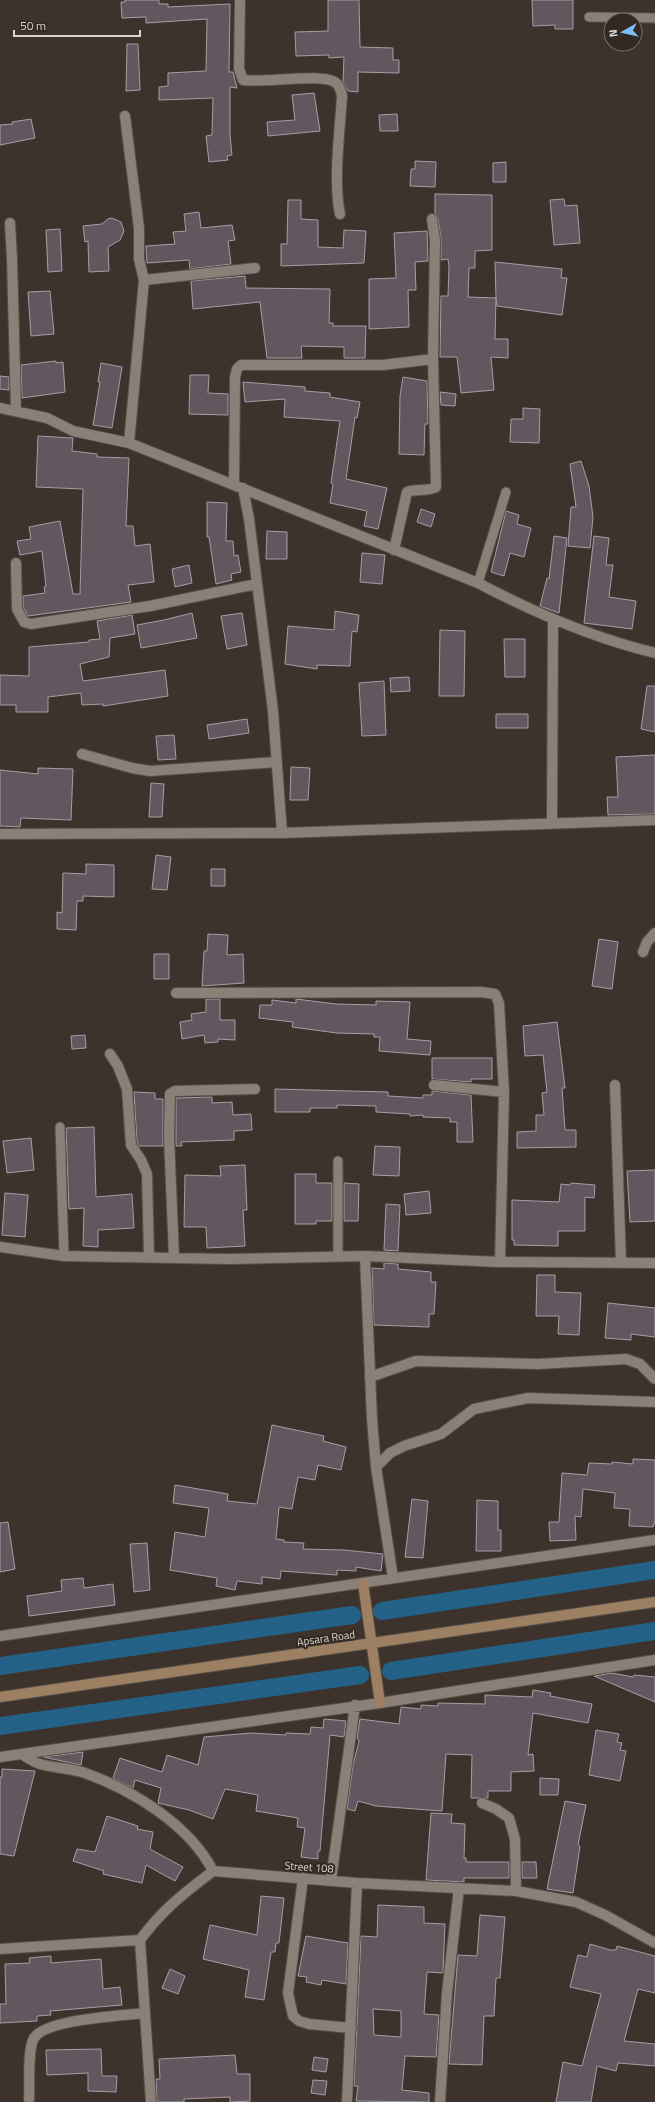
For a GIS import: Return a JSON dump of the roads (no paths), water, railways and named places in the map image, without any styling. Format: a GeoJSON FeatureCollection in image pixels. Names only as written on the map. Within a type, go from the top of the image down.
{"type":"FeatureCollection","features":[{"type":"Feature","properties":{"kind":"main road"},"geometry":{"type":"LineString","coordinates":[[363,1583],[380,1703]]}},
{"type":"Feature","properties":{"kind":"main road","name":"Apsara Road"},"geometry":{"type":"LineString","coordinates":[[0,1697],[655,1602]]}},
{"type":"Feature","properties":{"kind":"street"},"geometry":{"type":"LineString","coordinates":[[240,0],[239,69],[243,80],[256,82],[319,78],[335,82],[339,87],[342,96],[338,158],[338,204],[340,214]]}},
{"type":"Feature","properties":{"kind":"street"},"geometry":{"type":"LineString","coordinates":[[125,116],[139,223],[139,259],[144,280],[129,443]]}},
{"type":"Feature","properties":{"kind":"street"},"geometry":{"type":"LineString","coordinates":[[394,550],[407,492],[413,489],[432,490],[436,487],[433,360],[435,240],[432,219]]}},
{"type":"Feature","properties":{"kind":"street"},"geometry":{"type":"LineString","coordinates":[[10,223],[16,410]]}},
{"type":"Feature","properties":{"kind":"street"},"geometry":{"type":"LineString","coordinates":[[144,280],[255,268]]}},
{"type":"Feature","properties":{"kind":"street"},"geometry":{"type":"LineString","coordinates":[[282,833],[273,711],[249,519],[238,487],[235,377],[237,369],[241,365],[382,365],[433,360]]}},
{"type":"Feature","properties":{"kind":"street"},"geometry":{"type":"LineString","coordinates":[[0,408],[16,410],[47,418],[73,431],[129,443],[478,583],[528,610],[592,635],[655,654]]}},
{"type":"Feature","properties":{"kind":"street"},"geometry":{"type":"LineString","coordinates":[[16,563],[17,609],[24,622],[31,624],[150,606],[257,584]]}},
{"type":"Feature","properties":{"kind":"street"},"geometry":{"type":"LineString","coordinates":[[552,824],[553,620]]}},
{"type":"Feature","properties":{"kind":"street"},"geometry":{"type":"LineString","coordinates":[[82,754],[132,768],[150,771],[277,762]]}},
{"type":"Feature","properties":{"kind":"street"},"geometry":{"type":"LineString","coordinates":[[0,834],[282,833],[655,820]]}},
{"type":"Feature","properties":{"kind":"street"},"geometry":{"type":"LineString","coordinates":[[643,952],[647,942],[655,933]]}},
{"type":"Feature","properties":{"kind":"street"},"geometry":{"type":"LineString","coordinates":[[176,993],[481,992],[494,994],[499,1003],[504,1092],[500,1262]]}},
{"type":"Feature","properties":{"kind":"street"},"geometry":{"type":"LineString","coordinates":[[110,1054],[118,1066],[127,1089],[131,1145],[141,1160],[147,1174],[149,1256]]}},
{"type":"Feature","properties":{"kind":"street"},"geometry":{"type":"LineString","coordinates":[[434,1085],[504,1092]]}},
{"type":"Feature","properties":{"kind":"street"},"geometry":{"type":"LineString","coordinates":[[615,1085],[621,1263]]}},
{"type":"Feature","properties":{"kind":"street"},"geometry":{"type":"LineString","coordinates":[[174,1257],[169,1137],[170,1094],[175,1091],[255,1088]]}},
{"type":"Feature","properties":{"kind":"street"},"geometry":{"type":"LineString","coordinates":[[0,1247],[64,1256],[149,1256],[229,1259],[365,1256],[500,1262],[655,1263]]}},
{"type":"Feature","properties":{"kind":"street"},"geometry":{"type":"LineString","coordinates":[[365,1256],[370,1377],[376,1467],[393,1578]]}},
{"type":"Feature","properties":{"kind":"street"},"geometry":{"type":"LineString","coordinates":[[370,1377],[416,1361],[538,1364],[626,1360],[640,1364],[655,1379]]}},
{"type":"Feature","properties":{"kind":"street"},"geometry":{"type":"LineString","coordinates":[[376,1467],[390,1453],[404,1446],[441,1434],[474,1409],[528,1398],[655,1402]]}},
{"type":"Feature","properties":{"kind":"street"},"geometry":{"type":"LineString","coordinates":[[0,1636],[655,1540]]}},
{"type":"Feature","properties":{"kind":"street"},"geometry":{"type":"LineString","coordinates":[[0,1757],[356,1705],[380,1703],[655,1660]]}},
{"type":"Feature","properties":{"kind":"street"},"geometry":{"type":"LineString","coordinates":[[331,1880],[356,1705]]}},
{"type":"Feature","properties":{"kind":"street"},"geometry":{"type":"LineString","coordinates":[[21,1754],[39,1763],[80,1772],[113,1784],[138,1797],[190,1838],[200,1849],[213,1871],[177,1899],[157,1917],[140,1940],[150,2102]]}},
{"type":"Feature","properties":{"kind":"street"},"geometry":{"type":"LineString","coordinates":[[482,1803],[496,1808],[509,1818],[514,1839],[516,1891]]}},
{"type":"Feature","properties":{"kind":"street","name":"Street 108"},"geometry":{"type":"LineString","coordinates":[[213,1871],[357,1883],[516,1891],[576,1902],[605,1915],[655,1943]]}},
{"type":"Feature","properties":{"kind":"street"},"geometry":{"type":"LineString","coordinates":[[303,1878],[288,1993],[293,2016],[299,2021],[309,2024],[351,2028]]}},
{"type":"Feature","properties":{"kind":"street"},"geometry":{"type":"LineString","coordinates":[[347,2102],[357,1883]]}},
{"type":"Feature","properties":{"kind":"street"},"geometry":{"type":"LineString","coordinates":[[440,2102],[447,1993],[459,1888]]}},
{"type":"Feature","properties":{"kind":"street"},"geometry":{"type":"LineString","coordinates":[[0,1949],[140,1940]]}},
{"type":"Feature","properties":{"kind":"street"},"geometry":{"type":"LineString","coordinates":[[29,2099],[31,2047],[34,2038],[43,2029],[62,2023],[144,2013]]}},
{"type":"Feature","properties":{"kind":"lane"},"geometry":{"type":"LineString","coordinates":[[589,17],[655,18]]}},
{"type":"Feature","properties":{"kind":"lane"},"geometry":{"type":"LineString","coordinates":[[478,583],[506,492]]}},
{"type":"Feature","properties":{"kind":"lane"},"geometry":{"type":"LineString","coordinates":[[60,1127],[64,1256]]}},
{"type":"Feature","properties":{"kind":"lane"},"geometry":{"type":"LineString","coordinates":[[338,1161],[338,1256]]}},
{"type":"Feature","properties":{"kind":"waterway"},"geometry":{"type":"LineString","coordinates":[[382,1611],[655,1570]]}},
{"type":"Feature","properties":{"kind":"waterway"},"geometry":{"type":"LineString","coordinates":[[0,1666],[352,1615]]}},
{"type":"Feature","properties":{"kind":"waterway"},"geometry":{"type":"LineString","coordinates":[[391,1671],[655,1631]]}},
{"type":"Feature","properties":{"kind":"waterway"},"geometry":{"type":"LineString","coordinates":[[0,1726],[360,1675]]}}]}
